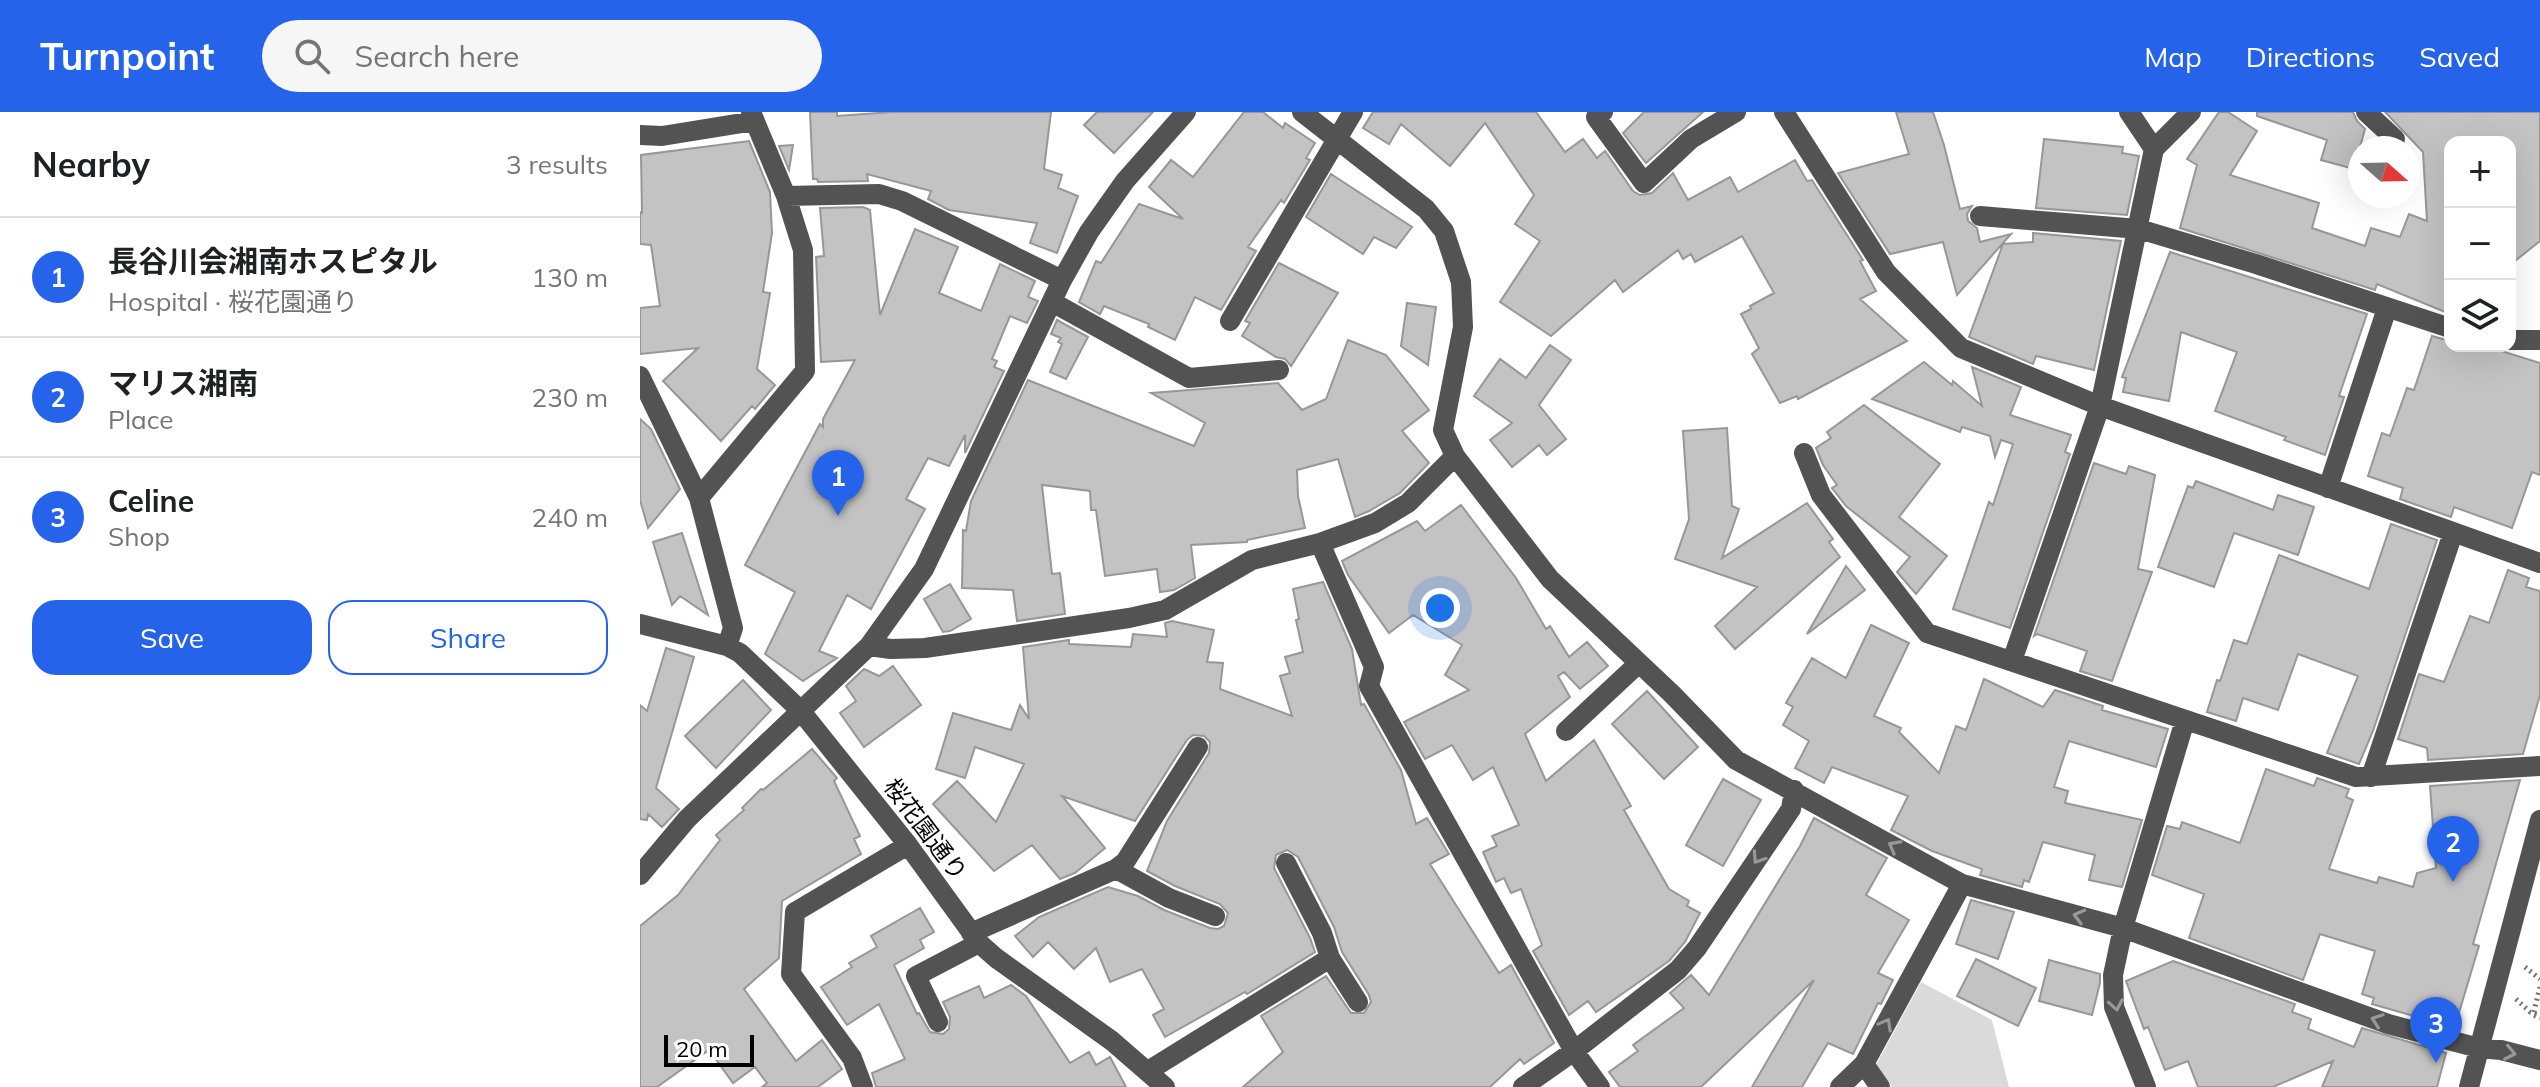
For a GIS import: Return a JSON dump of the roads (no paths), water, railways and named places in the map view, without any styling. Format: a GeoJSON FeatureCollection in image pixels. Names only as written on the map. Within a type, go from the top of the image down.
{"type":"FeatureCollection","features":[{"type":"Feature","properties":{"kind":"street"},"geometry":{"type":"LineString","coordinates":[[640,875],[687,819],[869,646],[924,569],[1062,280],[1089,232],[1125,181],[1186,112]]}},
{"type":"Feature","properties":{"kind":"street"},"geometry":{"type":"LineString","coordinates":[[1302,112],[1426,209],[1444,231],[1461,282],[1462,297],[1463,327],[1443,430],[1455,456],[1550,579],[1736,760],[1962,884],[2123,928],[2388,1024],[2540,1060]]}},
{"type":"Feature","properties":{"kind":"street"},"geometry":{"type":"LineString","coordinates":[[1230,321],[1353,112]]}},
{"type":"Feature","properties":{"kind":"street"},"geometry":{"type":"LineString","coordinates":[[1603,112],[1596,117],[1644,183],[1691,139],[1736,112]]}},
{"type":"Feature","properties":{"kind":"street"},"geometry":{"type":"LineString","coordinates":[[1784,112],[1886,272],[1961,348],[2100,406],[2540,563]]}},
{"type":"Feature","properties":{"kind":"street"},"geometry":{"type":"LineString","coordinates":[[2129,112],[2154,149]]}},
{"type":"Feature","properties":{"kind":"street"},"geometry":{"type":"LineString","coordinates":[[2012,661],[2100,406],[2154,149],[2191,112]]}},
{"type":"Feature","properties":{"kind":"street"},"geometry":{"type":"LineString","coordinates":[[2366,112],[2392,136]]}},
{"type":"Feature","properties":{"kind":"street"},"geometry":{"type":"LineString","coordinates":[[640,135],[662,136],[753,116],[786,196],[803,250],[805,371],[699,498]]}},
{"type":"Feature","properties":{"kind":"street"},"geometry":{"type":"LineString","coordinates":[[786,196],[879,194],[902,201],[1062,280]]}},
{"type":"Feature","properties":{"kind":"street"},"geometry":{"type":"LineString","coordinates":[[1980,216],[2139,229],[2444,326]]}},
{"type":"Feature","properties":{"kind":"street"},"geometry":{"type":"LineString","coordinates":[[1052,302],[1189,378],[1279,370]]}},
{"type":"Feature","properties":{"kind":"street"},"geometry":{"type":"LineString","coordinates":[[2328,488],[2387,308]]}},
{"type":"Feature","properties":{"kind":"street"},"geometry":{"type":"LineString","coordinates":[[2516,340],[2540,340]]}},
{"type":"Feature","properties":{"kind":"street"},"geometry":{"type":"LineString","coordinates":[[640,376],[699,498],[733,628],[727,646]]}},
{"type":"Feature","properties":{"kind":"street"},"geometry":{"type":"LineString","coordinates":[[1804,453],[1821,495],[1927,633],[2356,777],[2540,766]]}},
{"type":"Feature","properties":{"kind":"street"},"geometry":{"type":"LineString","coordinates":[[869,646],[925,648],[1165,610],[1252,560],[1320,543],[1375,523],[1408,503],[1455,456]]}},
{"type":"Feature","properties":{"kind":"street"},"geometry":{"type":"LineString","coordinates":[[2371,777],[2453,533]]}},
{"type":"Feature","properties":{"kind":"street"},"geometry":{"type":"LineString","coordinates":[[1320,543],[1374,667],[1369,686],[1574,1051],[1600,1087]]}},
{"type":"Feature","properties":{"kind":"street","name":"桜花園通り"},"geometry":{"type":"LineString","coordinates":[[640,624],[727,646],[740,653],[800,710],[908,845],[975,938],[996,958],[1112,1041],[1165,1087]]}},
{"type":"Feature","properties":{"kind":"street"},"geometry":{"type":"LineString","coordinates":[[1566,731],[1639,663]]}},
{"type":"Feature","properties":{"kind":"street"},"geometry":{"type":"LineString","coordinates":[[2146,1087],[2114,1007],[2113,975],[2123,928],[2185,720]]}},
{"type":"Feature","properties":{"kind":"street"},"geometry":{"type":"LineString","coordinates":[[938,1022],[916,976],[975,938],[1125,862],[1198,747]]}},
{"type":"Feature","properties":{"kind":"street"},"geometry":{"type":"LineString","coordinates":[[1523,1087],[1678,970],[1697,948],[1791,809],[1794,790]]}},
{"type":"Feature","properties":{"kind":"street"},"geometry":{"type":"LineString","coordinates":[[2469,1087],[2540,820]]}},
{"type":"Feature","properties":{"kind":"street"},"geometry":{"type":"LineString","coordinates":[[863,1087],[852,1058],[791,974],[795,912],[908,845]]}},
{"type":"Feature","properties":{"kind":"street"},"geometry":{"type":"LineString","coordinates":[[1286,863],[1322,933],[1330,958],[1358,1002]]}},
{"type":"Feature","properties":{"kind":"street"},"geometry":{"type":"LineString","coordinates":[[1116,869],[1169,898],[1215,916]]}},
{"type":"Feature","properties":{"kind":"street"},"geometry":{"type":"LineString","coordinates":[[1840,1087],[1864,1064],[1962,884]]}},
{"type":"Feature","properties":{"kind":"street"},"geometry":{"type":"LineString","coordinates":[[1148,1071],[1330,958]]}},
{"type":"Feature","properties":{"kind":"street"},"geometry":{"type":"LineString","coordinates":[[1864,1064],[1880,1087]]}},
{"type":"Feature","properties":{"kind":"place","name":"長谷川会湘南ホスピタル"},"geometry":{"type":"Point","coordinates":[838,516]}},
{"type":"Feature","properties":{"kind":"place","name":"マリス湘南"},"geometry":{"type":"Point","coordinates":[2453,882]}},
{"type":"Feature","properties":{"kind":"place","name":"Celine"},"geometry":{"type":"Point","coordinates":[2436,1063]}}]}
